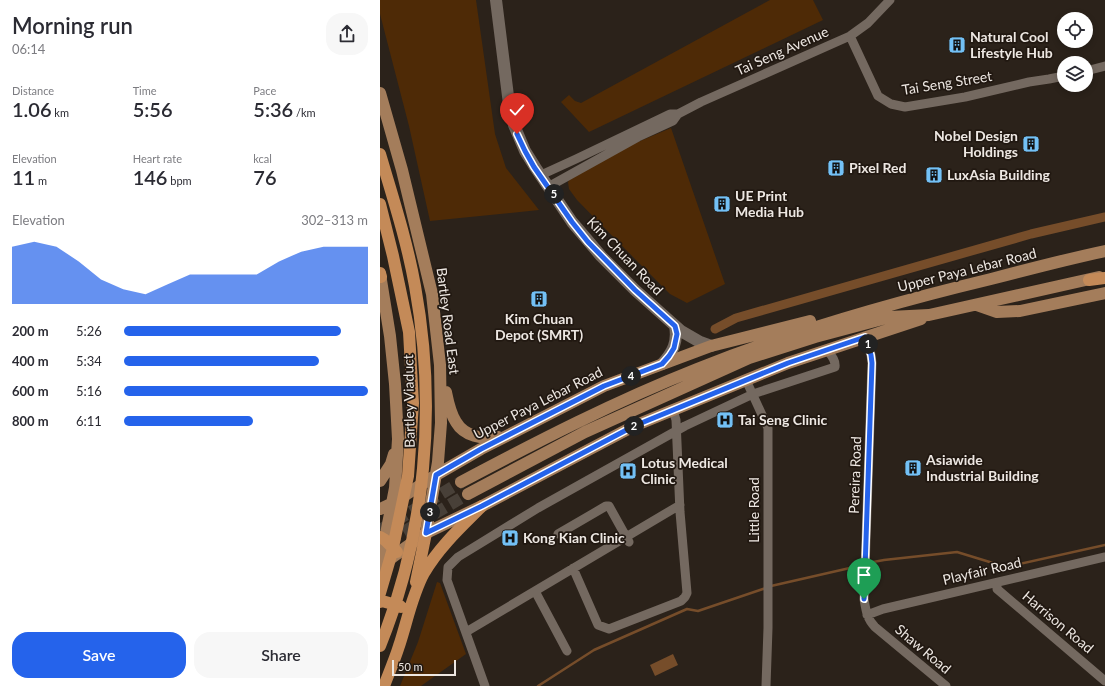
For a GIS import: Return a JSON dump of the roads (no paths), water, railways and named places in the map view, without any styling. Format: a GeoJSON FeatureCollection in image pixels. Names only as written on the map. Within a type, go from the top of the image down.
{"type":"FeatureCollection","features":[{"type":"Feature","properties":{"kind":"highway","name":"Bartley Viaduct"},"geometry":{"type":"LineString","coordinates":[[380,154],[415,285],[423,346],[426,403],[424,462],[414,531],[408,561],[398,596],[380,646]]}},
{"type":"Feature","properties":{"kind":"highway","name":"Bartley Viaduct"},"geometry":{"type":"LineString","coordinates":[[380,204],[409,332],[413,403],[408,476],[392,552],[380,593]]}},
{"type":"Feature","properties":{"kind":"highway"},"geometry":{"type":"LineString","coordinates":[[1089,280],[1105,277]]}},
{"type":"Feature","properties":{"kind":"highway"},"geometry":{"type":"LineString","coordinates":[[384,686],[424,573],[458,530],[482,506]]}},
{"type":"Feature","properties":{"kind":"highway"},"geometry":{"type":"LineString","coordinates":[[412,604],[426,533]]}},
{"type":"Feature","properties":{"kind":"highway"},"geometry":{"type":"LineString","coordinates":[[382,539],[398,553],[408,576],[412,604]]}},
{"type":"Feature","properties":{"kind":"highway"},"geometry":{"type":"LineString","coordinates":[[380,602],[382,601],[400,606],[403,632]]}},
{"type":"Feature","properties":{"kind":"main road","name":"Kim Chuan Road"},"geometry":{"type":"LineString","coordinates":[[496,0],[509,104],[514,125],[525,151],[572,222],[588,242],[635,290],[675,326],[690,337],[712,346]]}},
{"type":"Feature","properties":{"kind":"main road","name":"Bartley Road East"},"geometry":{"type":"LineString","coordinates":[[380,93],[402,170],[429,279],[440,366],[442,423],[436,475],[426,533]]}},
{"type":"Feature","properties":{"kind":"main road","name":"Upper Paya Lebar Road"},"geometry":{"type":"LineString","coordinates":[[461,482],[629,397],[698,368],[766,343],[837,320],[950,289],[1105,251]]}},
{"type":"Feature","properties":{"kind":"main road"},"geometry":{"type":"LineString","coordinates":[[380,275],[390,336],[398,439],[393,503],[382,539],[380,565]]}},
{"type":"Feature","properties":{"kind":"main road","name":"Upper Paya Lebar Road"},"geometry":{"type":"LineString","coordinates":[[468,494],[585,432],[749,358],[815,337],[890,317],[929,315],[1089,280]]}},
{"type":"Feature","properties":{"kind":"main road"},"geometry":{"type":"LineString","coordinates":[[976,305],[997,312],[1020,311],[1105,293]]}},
{"type":"Feature","properties":{"kind":"main road","name":"Upper Paya Lebar Road"},"geometry":{"type":"LineString","coordinates":[[380,565],[426,533],[482,506],[634,426],[788,363],[865,337],[913,323],[929,315]]}},
{"type":"Feature","properties":{"kind":"main road","name":"Upper Paya Lebar Road"},"geometry":{"type":"LineString","coordinates":[[380,509],[393,503],[436,475],[481,449],[604,386],[712,346],[808,321],[826,318],[837,320]]}},
{"type":"Feature","properties":{"kind":"main road"},"geometry":{"type":"LineString","coordinates":[[662,364],[674,348],[677,334],[675,326]]}},
{"type":"Feature","properties":{"kind":"main road"},"geometry":{"type":"LineString","coordinates":[[440,366],[449,406],[456,422],[461,428],[481,439],[506,435],[517,430]]}},
{"type":"Feature","properties":{"kind":"main road"},"geometry":{"type":"LineString","coordinates":[[380,481],[391,464],[398,439]]}},
{"type":"Feature","properties":{"kind":"street","name":"Tai Seng Avenue"},"geometry":{"type":"LineString","coordinates":[[548,187],[638,137],[673,121],[678,114],[701,102],[850,36],[868,23],[890,0]]}},
{"type":"Feature","properties":{"kind":"street","name":"Tai Seng Street"},"geometry":{"type":"LineString","coordinates":[[850,36],[878,96],[891,104],[905,107],[965,97],[1028,82],[1057,77]]}},
{"type":"Feature","properties":{"kind":"street"},"geometry":{"type":"LineString","coordinates":[[1093,69],[1105,66]]}},
{"type":"Feature","properties":{"kind":"street","name":"Tai Seng Avenue"},"geometry":{"type":"LineString","coordinates":[[541,175],[670,114],[678,114]]}},
{"type":"Feature","properties":{"kind":"street","name":"Pereira Road"},"geometry":{"type":"LineString","coordinates":[[865,337],[872,363],[864,599],[867,615]]}},
{"type":"Feature","properties":{"kind":"street"},"geometry":{"type":"LineString","coordinates":[[485,686],[447,580],[448,567],[458,556],[497,532],[676,431],[753,394],[835,367],[834,359],[827,350]]}},
{"type":"Feature","properties":{"kind":"street","name":"Little Road"},"geometry":{"type":"LineString","coordinates":[[746,380],[768,428],[768,645],[766,686]]}},
{"type":"Feature","properties":{"kind":"street"},"geometry":{"type":"LineString","coordinates":[[573,568],[598,625],[603,628],[609,629],[681,601],[685,597],[687,592],[680,506],[676,420],[673,410]]}},
{"type":"Feature","properties":{"kind":"street"},"geometry":{"type":"LineString","coordinates":[[558,534],[606,506],[609,506],[628,539]]}},
{"type":"Feature","properties":{"kind":"street"},"geometry":{"type":"LineString","coordinates":[[466,632],[573,568],[628,539],[680,506]]}},
{"type":"Feature","properties":{"kind":"street","name":"Playfair Road"},"geometry":{"type":"LineString","coordinates":[[867,615],[883,609],[1105,557]]}},
{"type":"Feature","properties":{"kind":"street","name":"Harrison Road"},"geometry":{"type":"LineString","coordinates":[[997,583],[997,589],[1105,681]]}},
{"type":"Feature","properties":{"kind":"street"},"geometry":{"type":"LineString","coordinates":[[535,591],[567,651]]}},
{"type":"Feature","properties":{"kind":"street","name":"Shaw Road"},"geometry":{"type":"LineString","coordinates":[[867,615],[869,622],[946,686]]}},
{"type":"Feature","properties":{"kind":"waterway"},"geometry":{"type":"LineString","coordinates":[[715,329],[736,318],[1031,234],[1105,217]]}},
{"type":"Feature","properties":{"kind":"waterway"},"geometry":{"type":"LineString","coordinates":[[868,563],[957,552],[1006,567],[1105,545]]}},
{"type":"Feature","properties":{"kind":"waterway"},"geometry":{"type":"LineString","coordinates":[[771,586],[863,565]]}},
{"type":"Feature","properties":{"kind":"waterway"},"geometry":{"type":"LineString","coordinates":[[538,686],[594,650],[687,609],[698,611],[766,588]]}},
{"type":"Feature","properties":{"kind":"tunnel"},"geometry":{"type":"LineString","coordinates":[[380,530],[461,482]]}},
{"type":"Feature","properties":{"kind":"tunnel"},"geometry":{"type":"LineString","coordinates":[[388,541],[468,494]]}},
{"type":"Feature","properties":{"kind":"place","name":"Natural Cool Lifestyle Hub"},"geometry":{"type":"Point","coordinates":[957,45]}},
{"type":"Feature","properties":{"kind":"place","name":"Nobel Design Holdings"},"geometry":{"type":"Point","coordinates":[1031,144]}},
{"type":"Feature","properties":{"kind":"place","name":"Pixel Red"},"geometry":{"type":"Point","coordinates":[836,168]}},
{"type":"Feature","properties":{"kind":"place","name":"LuxAsia Building"},"geometry":{"type":"Point","coordinates":[934,175]}},
{"type":"Feature","properties":{"kind":"place","name":"UE Print Media Hub"},"geometry":{"type":"Point","coordinates":[722,204]}},
{"type":"Feature","properties":{"kind":"place","name":"Kim Chuan Depot (SMRT)"},"geometry":{"type":"Point","coordinates":[539,299]}},
{"type":"Feature","properties":{"kind":"place","name":"Tai Seng Clinic"},"geometry":{"type":"Point","coordinates":[725,420]}},
{"type":"Feature","properties":{"kind":"place","name":"Asiawide Industrial Building"},"geometry":{"type":"Point","coordinates":[913,468]}},
{"type":"Feature","properties":{"kind":"place","name":"Lotus Medical Clinic"},"geometry":{"type":"Point","coordinates":[628,471]}},
{"type":"Feature","properties":{"kind":"place","name":"Kong Kian Clinic"},"geometry":{"type":"Point","coordinates":[510,538]}}]}
